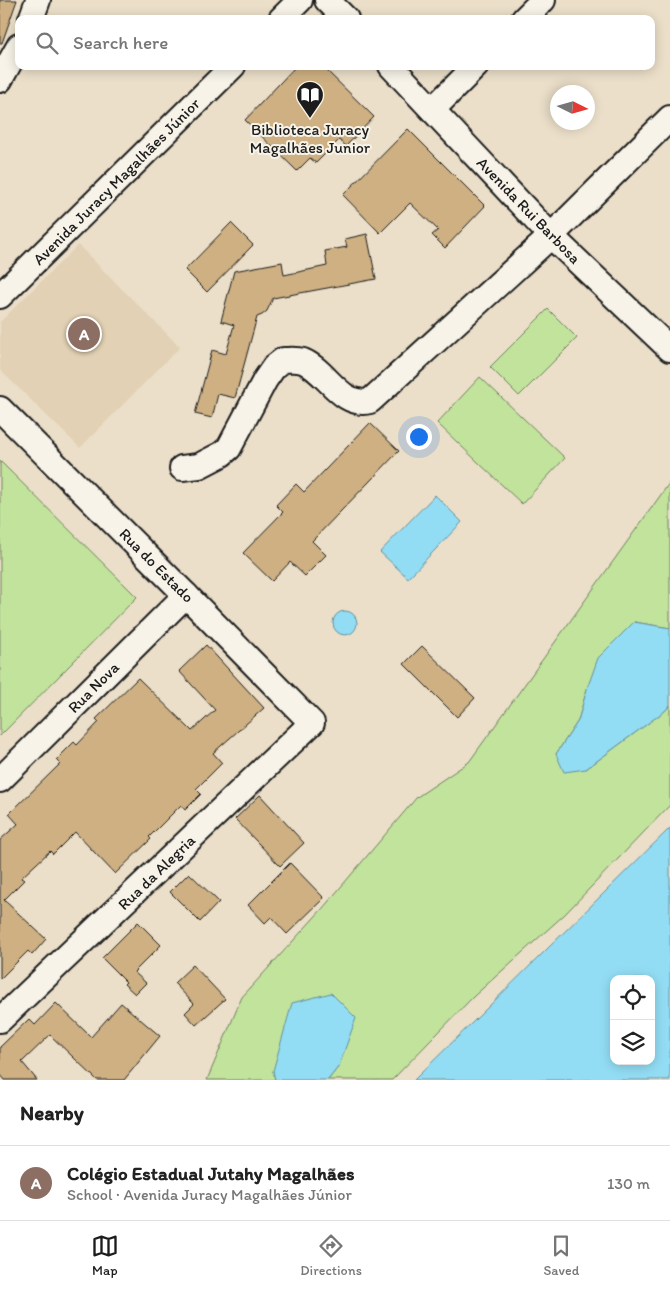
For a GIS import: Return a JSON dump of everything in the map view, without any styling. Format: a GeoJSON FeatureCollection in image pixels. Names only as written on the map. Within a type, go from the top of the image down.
{"type":"FeatureCollection","features":[{"type":"Feature","properties":{"kind":"street"},"geometry":{"type":"LineString","coordinates":[[32,15],[38,0]]}},
{"type":"Feature","properties":{"kind":"street"},"geometry":{"type":"LineString","coordinates":[[285,15],[300,0]]}},
{"type":"Feature","properties":{"kind":"street"},"geometry":{"type":"LineString","coordinates":[[328,0],[342,15]]}},
{"type":"Feature","properties":{"kind":"street"},"geometry":{"type":"LineString","coordinates":[[528,15],[543,0]]}},
{"type":"Feature","properties":{"kind":"street"},"geometry":{"type":"LineString","coordinates":[[0,80],[15,53]]}},
{"type":"Feature","properties":{"kind":"street","name":"Avenida Juracy Magalhães Júnior"},"geometry":{"type":"LineString","coordinates":[[0,296],[228,70]]}},
{"type":"Feature","properties":{"kind":"street","name":"Avenida Rui Barbosa"},"geometry":{"type":"LineString","coordinates":[[396,70],[551,236],[670,349]]}},
{"type":"Feature","properties":{"kind":"street"},"geometry":{"type":"LineString","coordinates":[[433,109],[472,70]]}},
{"type":"Feature","properties":{"kind":"street"},"geometry":{"type":"LineString","coordinates":[[182,468],[199,466],[222,454],[229,448],[265,380],[274,367],[283,360],[301,360],[351,400],[364,403],[370,401],[551,236],[670,118]]}},
{"type":"Feature","properties":{"kind":"street","name":"Rua do Estado"},"geometry":{"type":"LineString","coordinates":[[0,409],[312,723]]}},
{"type":"Feature","properties":{"kind":"street","name":"Rua Nova"},"geometry":{"type":"LineString","coordinates":[[0,780],[186,595]]}},
{"type":"Feature","properties":{"kind":"street","name":"Rua da Alegria"},"geometry":{"type":"LineString","coordinates":[[0,1020],[312,723]]}},
{"type":"Feature","properties":{"kind":"shaded area"},"geometry":{"type":"Polygon","coordinates":[[[78,245],[180,347],[80,448],[0,370],[0,322],[78,245]]]}},
{"type":"Feature","properties":{"kind":"green space"},"geometry":{"type":"Polygon","coordinates":[[[548,309],[577,338],[519,396],[490,367],[548,309]]]}},
{"type":"Feature","properties":{"kind":"green space"},"geometry":{"type":"Polygon","coordinates":[[[480,377],[565,458],[522,504],[437,423],[480,377]]]}},
{"type":"Feature","properties":{"kind":"green space"},"geometry":{"type":"Polygon","coordinates":[[[0,461],[137,597],[0,736],[0,461]]]}},
{"type":"Feature","properties":{"kind":"green space"},"geometry":{"type":"Polygon","coordinates":[[[670,482],[670,628],[634,622],[587,689],[578,721],[556,754],[586,769],[666,710],[670,705],[670,805],[565,914],[473,997],[392,1080],[328,1080],[339,1066],[273,1071],[275,1080],[207,1080],[242,997],[323,908],[417,797],[469,762],[670,482]]]}},
{"type":"Feature","properties":{"kind":"water"},"geometry":{"type":"Polygon","coordinates":[[[435,495],[462,522],[408,578],[380,552],[435,495]]]}},
{"type":"Feature","properties":{"kind":"water"},"geometry":{"type":"Polygon","coordinates":[[[345,611],[354,614],[357,623],[354,632],[345,635],[336,632],[333,623],[336,614],[345,611]]]}},
{"type":"Feature","properties":{"kind":"water"},"geometry":{"type":"Polygon","coordinates":[[[634,622],[670,628],[670,705],[666,710],[586,769],[564,772],[556,754],[578,721],[598,658],[634,622]]]}},
{"type":"Feature","properties":{"kind":"water"},"geometry":{"type":"Polygon","coordinates":[[[670,828],[670,1080],[414,1080],[670,828]]]}},
{"type":"Feature","properties":{"kind":"water"},"geometry":{"type":"Polygon","coordinates":[[[331,993],[356,1018],[339,1066],[328,1080],[275,1080],[273,1071],[292,1003],[331,993]]]}},
{"type":"Feature","properties":{"kind":"building"},"geometry":{"type":"Polygon","coordinates":[[[0,0],[17,0],[2,43],[0,43],[0,0]]]}},
{"type":"Feature","properties":{"kind":"building","name":"Biblioteca Juracy Magalhães Junior"},"geometry":{"type":"Polygon","coordinates":[[[292,70],[326,70],[374,117],[346,146],[339,140],[316,163],[310,158],[297,171],[245,120],[292,70]]]}},
{"type":"Feature","properties":{"kind":"building"},"geometry":{"type":"Polygon","coordinates":[[[408,129],[485,206],[445,248],[432,235],[438,230],[410,203],[380,233],[343,195],[408,129]]]}},
{"type":"Feature","properties":{"kind":"building"},"geometry":{"type":"Polygon","coordinates":[[[231,223],[253,245],[207,292],[185,270],[231,223]]]}},
{"type":"Feature","properties":{"kind":"building"},"geometry":{"type":"Polygon","coordinates":[[[367,234],[376,279],[273,298],[267,311],[257,317],[235,398],[218,394],[212,418],[195,414],[212,350],[226,354],[234,325],[221,321],[234,271],[282,262],[284,275],[327,266],[325,251],[347,247],[345,239],[367,234]]]}},
{"type":"Feature","properties":{"kind":"building"},"geometry":{"type":"Polygon","coordinates":[[[370,423],[399,451],[312,541],[326,555],[305,576],[290,562],[272,581],[243,553],[283,512],[276,505],[296,484],[304,492],[370,423]]]}},
{"type":"Feature","properties":{"kind":"building"},"geometry":{"type":"Polygon","coordinates":[[[206,645],[264,708],[213,753],[222,763],[196,789],[201,794],[185,810],[181,805],[149,837],[151,839],[115,874],[75,832],[53,854],[50,851],[21,878],[24,880],[4,900],[46,939],[32,955],[28,951],[0,979],[0,840],[18,824],[9,814],[60,764],[56,760],[74,742],[77,745],[99,722],[96,719],[138,678],[192,731],[215,710],[179,671],[206,645]]]}},
{"type":"Feature","properties":{"kind":"building"},"geometry":{"type":"Polygon","coordinates":[[[422,646],[475,698],[457,717],[404,664],[422,646]]]}},
{"type":"Feature","properties":{"kind":"building"},"geometry":{"type":"Polygon","coordinates":[[[260,795],[304,843],[280,866],[235,819],[260,795]]]}},
{"type":"Feature","properties":{"kind":"building"},"geometry":{"type":"Polygon","coordinates":[[[290,863],[324,898],[287,934],[271,917],[265,923],[248,905],[290,863]]]}},
{"type":"Feature","properties":{"kind":"building"},"geometry":{"type":"Polygon","coordinates":[[[189,873],[219,902],[200,922],[170,892],[189,873]]]}},
{"type":"Feature","properties":{"kind":"building"},"geometry":{"type":"Polygon","coordinates":[[[138,922],[161,945],[134,972],[146,983],[135,994],[102,958],[138,922]]]}},
{"type":"Feature","properties":{"kind":"building"},"geometry":{"type":"Polygon","coordinates":[[[193,965],[225,999],[196,1025],[185,1013],[194,1004],[174,983],[193,965]]]}},
{"type":"Feature","properties":{"kind":"building"},"geometry":{"type":"Polygon","coordinates":[[[56,1003],[91,1037],[121,1003],[160,1036],[124,1080],[97,1080],[50,1035],[22,1062],[37,1080],[5,1080],[0,1074],[0,1047],[29,1019],[35,1025],[56,1003]]]}},
{"type":"Feature","properties":{"kind":"place","name":"Biblioteca Juracy Magalhães Junior"},"geometry":{"type":"Point","coordinates":[310,119]}},
{"type":"Feature","properties":{"kind":"place","name":"Colégio Estadual Jutahy Magalhães"},"geometry":{"type":"Point","coordinates":[84,334]}}]}
